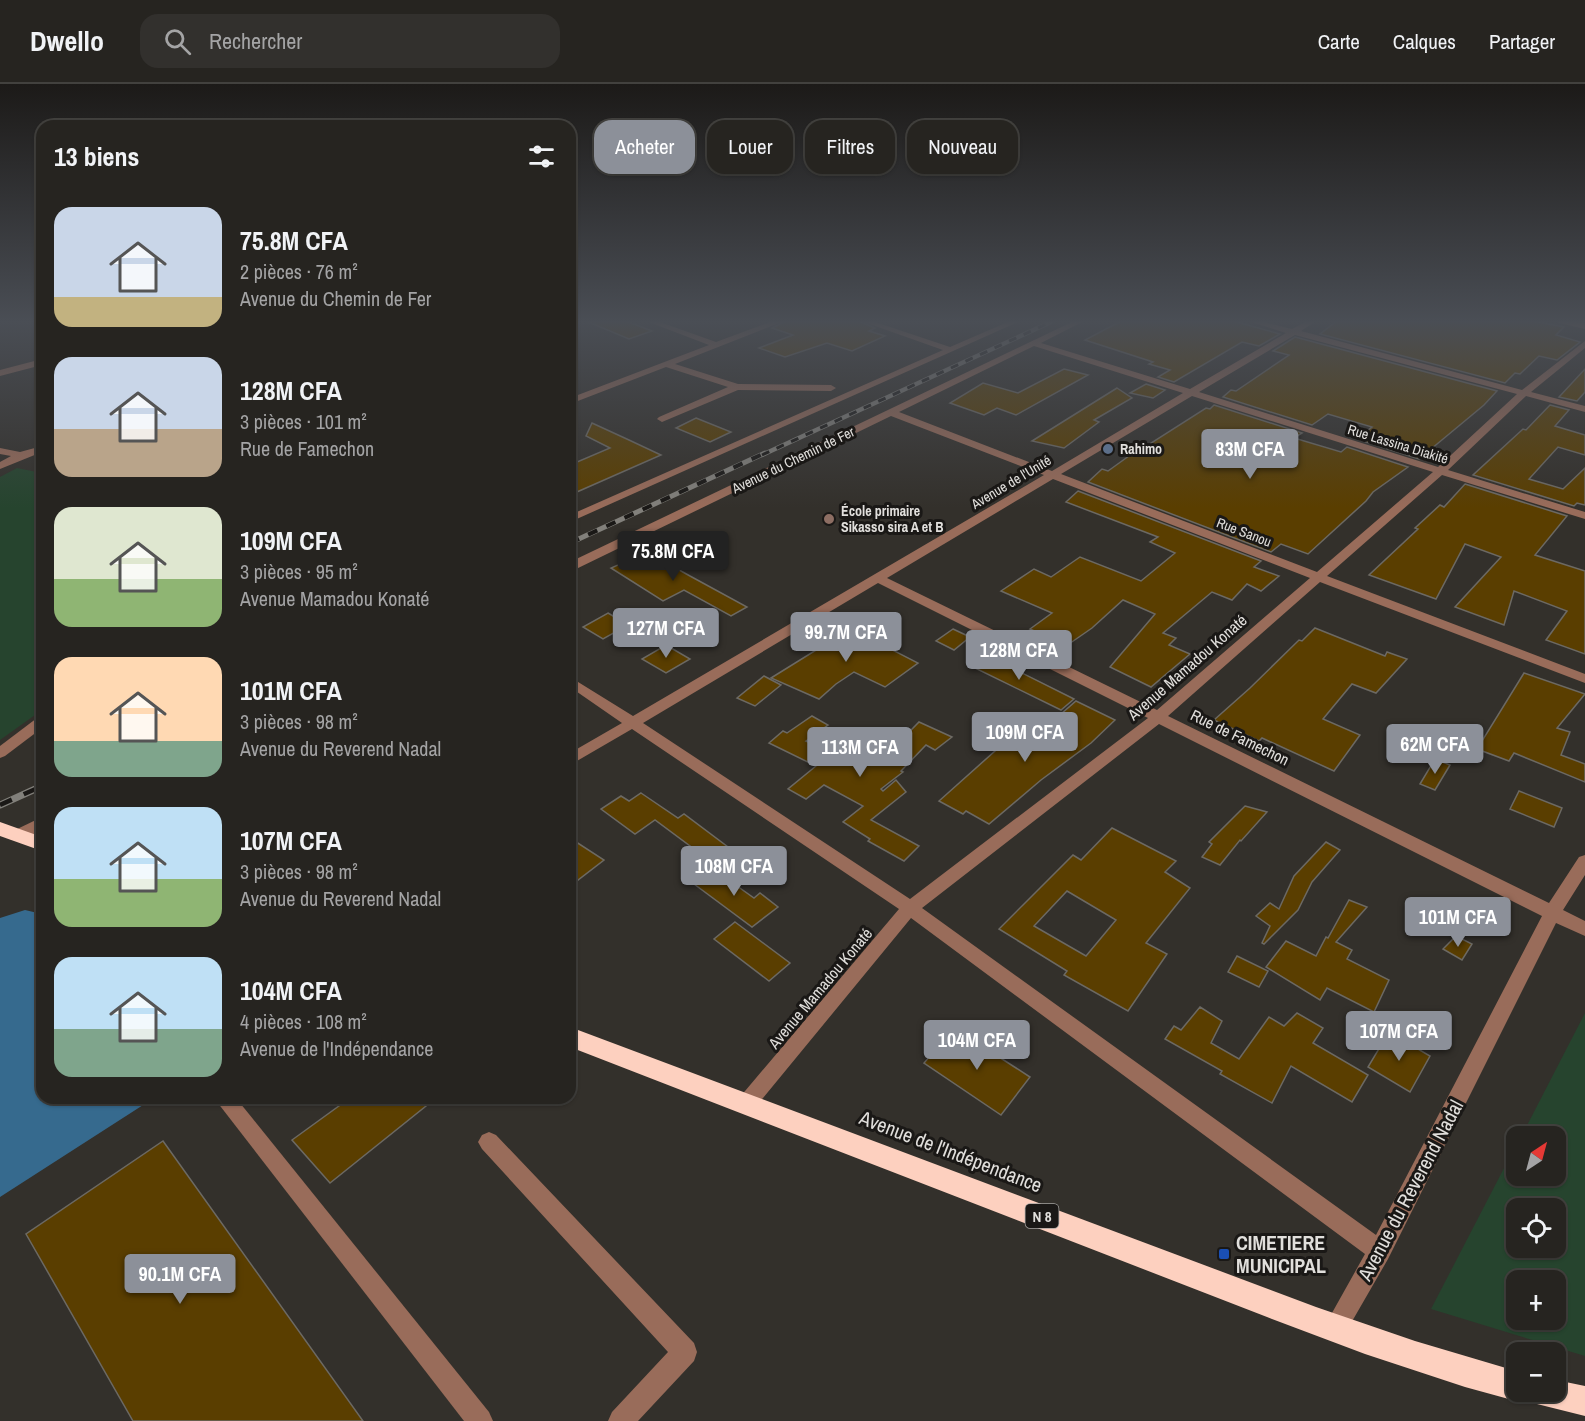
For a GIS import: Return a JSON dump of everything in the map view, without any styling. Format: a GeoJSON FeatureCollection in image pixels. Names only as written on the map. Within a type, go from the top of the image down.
{"type":"FeatureCollection","features":[{"type":"Feature","properties":{"kind":"highway"},"geometry":{"type":"LineString","coordinates":[[9,832],[36,842]]}},
{"type":"Feature","properties":{"kind":"highway","name":"Avenue de l'Indépendance"},"geometry":{"type":"LineString","coordinates":[[576,1039],[1335,1329],[1446,1367],[1506,1383]]}},
{"type":"Feature","properties":{"kind":"highway"},"geometry":{"type":"LineString","coordinates":[[1566,1397],[1585,1401]]}},
{"type":"Feature","properties":{"kind":"street"},"geometry":{"type":"LineString","coordinates":[[576,398],[614,383]]}},
{"type":"Feature","properties":{"kind":"street"},"geometry":{"type":"LineString","coordinates":[[726,383],[737,387],[831,388]]}},
{"type":"Feature","properties":{"kind":"street"},"geometry":{"type":"LineString","coordinates":[[576,516],[876,383]]}},
{"type":"Feature","properties":{"kind":"street","name":"Avenue du Chemin de Fer"},"geometry":{"type":"LineString","coordinates":[[576,564],[951,383]]}},
{"type":"Feature","properties":{"kind":"street","name":"Rue Lassina Diakité"},"geometry":{"type":"LineString","coordinates":[[1161,383],[1585,516]]}},
{"type":"Feature","properties":{"kind":"street","name":"Avenue de l'Unité"},"geometry":{"type":"LineString","coordinates":[[576,757],[1208,383]]}},
{"type":"Feature","properties":{"kind":"street"},"geometry":{"type":"LineString","coordinates":[[1488,383],[1585,409]]}},
{"type":"Feature","properties":{"kind":"street","name":"Avenue Mamadou Konaté"},"geometry":{"type":"LineString","coordinates":[[747,1103],[910,908],[1158,717],[1440,471],[1536,383]]}},
{"type":"Feature","properties":{"kind":"street"},"geometry":{"type":"LineString","coordinates":[[662,419],[737,387]]}},
{"type":"Feature","properties":{"kind":"street","name":"Rue Sanou"},"geometry":{"type":"LineString","coordinates":[[892,413],[1585,679]]}},
{"type":"Feature","properties":{"kind":"street"},"geometry":{"type":"LineString","coordinates":[[0,451],[36,458]]}},
{"type":"Feature","properties":{"kind":"street"},"geometry":{"type":"LineString","coordinates":[[0,466],[36,451]]}},
{"type":"Feature","properties":{"kind":"street","name":"Rue de Famechon"},"geometry":{"type":"LineString","coordinates":[[879,578],[1585,928]]}},
{"type":"Feature","properties":{"kind":"street"},"geometry":{"type":"LineString","coordinates":[[576,685],[910,908],[1380,1251]]}},
{"type":"Feature","properties":{"kind":"street"},"geometry":{"type":"LineString","coordinates":[[0,753],[36,727]]}},
{"type":"Feature","properties":{"kind":"street"},"geometry":{"type":"LineString","coordinates":[[9,832],[36,825]]}},
{"type":"Feature","properties":{"kind":"street","name":"Avenue du Reverend Nadal"},"geometry":{"type":"LineString","coordinates":[[1335,1329],[1380,1251],[1553,912],[1585,861]]}},
{"type":"Feature","properties":{"kind":"street"},"geometry":{"type":"LineString","coordinates":[[229,1104],[480,1421]]}},
{"type":"Feature","properties":{"kind":"street"},"geometry":{"type":"LineString","coordinates":[[489,1142],[685,1352],[621,1421]]}},
{"type":"Feature","properties":{"kind":"green space"},"geometry":{"type":"Polygon","coordinates":[[[17,468],[36,472],[36,714],[0,740],[0,477],[17,468]]]}},
{"type":"Feature","properties":{"kind":"green space"},"geometry":{"type":"Polygon","coordinates":[[[1585,1013],[1585,1356],[1566,1350],[1566,1342],[1539,1342],[1431,1309],[1506,1164],[1506,1186],[1566,1186],[1566,1126],[1527,1126],[1585,1013]]]}},
{"type":"Feature","properties":{"kind":"water"},"geometry":{"type":"Polygon","coordinates":[[[25,910],[36,913],[36,1104],[145,1104],[0,1197],[0,918],[25,910]]]}},
{"type":"Feature","properties":{"kind":"building"},"geometry":{"type":"Polygon","coordinates":[[[982,383],[1018,393],[1036,383],[1073,383],[1016,415],[997,408],[984,415],[950,403],[982,383]]]}},
{"type":"Feature","properties":{"kind":"building"},"geometry":{"type":"Polygon","coordinates":[[[1247,383],[1469,383],[1497,391],[1484,405],[1419,459],[1357,439],[1372,427],[1328,414],[1312,425],[1223,397],[1231,390],[1236,391],[1247,383]]]}},
{"type":"Feature","properties":{"kind":"building"},"geometry":{"type":"Polygon","coordinates":[[[1572,383],[1585,383],[1585,392],[1577,401],[1559,397],[1572,383]]]}},
{"type":"Feature","properties":{"kind":"building"},"geometry":{"type":"Polygon","coordinates":[[[1146,384],[1165,390],[1153,398],[1130,393],[1146,384]]]}},
{"type":"Feature","properties":{"kind":"building"},"geometry":{"type":"Polygon","coordinates":[[[1117,388],[1132,398],[1094,420],[1099,422],[1064,448],[1032,441],[1117,388]]]}},
{"type":"Feature","properties":{"kind":"building"},"geometry":{"type":"Polygon","coordinates":[[[1214,405],[1302,433],[1294,438],[1341,452],[1347,447],[1408,467],[1373,492],[1308,554],[1281,544],[1271,552],[1088,482],[1102,469],[1108,471],[1140,448],[1142,449],[1214,405]]]}},
{"type":"Feature","properties":{"kind":"building"},"geometry":{"type":"Polygon","coordinates":[[[1550,405],[1569,410],[1555,426],[1585,435],[1585,455],[1558,447],[1529,479],[1563,489],[1585,468],[1585,505],[1577,503],[1574,506],[1473,475],[1523,429],[1526,430],[1550,405]]]}},
{"type":"Feature","properties":{"kind":"building"},"geometry":{"type":"Polygon","coordinates":[[[696,418],[731,432],[710,442],[676,428],[696,418]]]}},
{"type":"Feature","properties":{"kind":"building"},"geometry":{"type":"Polygon","coordinates":[[[592,423],[661,455],[576,492],[576,462],[610,448],[586,436],[592,423]]]}},
{"type":"Feature","properties":{"kind":"building"},"geometry":{"type":"Polygon","coordinates":[[[1465,484],[1567,516],[1535,555],[1585,571],[1585,654],[1546,640],[1567,611],[1514,591],[1504,625],[1455,607],[1501,557],[1465,544],[1436,599],[1369,575],[1418,529],[1415,528],[1440,505],[1444,507],[1465,484]]]}},
{"type":"Feature","properties":{"kind":"building"},"geometry":{"type":"Polygon","coordinates":[[[1078,491],[1261,561],[1254,567],[1279,576],[1261,591],[1247,584],[1232,600],[1212,592],[1163,633],[1176,638],[1169,645],[1190,654],[1151,687],[1110,667],[1155,614],[1123,600],[1092,628],[1066,646],[1030,629],[1052,613],[1001,591],[1034,569],[1051,577],[1080,557],[1141,581],[1175,553],[1150,542],[1158,537],[1066,502],[1078,491]]]}},
{"type":"Feature","properties":{"kind":"building"},"geometry":{"type":"Polygon","coordinates":[[[647,552],[747,607],[731,616],[684,590],[663,601],[611,568],[647,552]]]}},
{"type":"Feature","properties":{"kind":"building"},"geometry":{"type":"Polygon","coordinates":[[[608,613],[628,625],[603,639],[583,627],[608,613]]]}},
{"type":"Feature","properties":{"kind":"building"},"geometry":{"type":"Polygon","coordinates":[[[866,619],[882,626],[867,637],[918,663],[885,687],[854,672],[819,699],[771,678],[866,619]]]}},
{"type":"Feature","properties":{"kind":"building"},"geometry":{"type":"Polygon","coordinates":[[[1315,628],[1385,656],[1387,652],[1407,659],[1376,693],[1352,684],[1323,719],[1360,735],[1334,771],[1262,738],[1259,741],[1214,720],[1299,640],[1302,641],[1315,628]]]}},
{"type":"Feature","properties":{"kind":"building"},"geometry":{"type":"Polygon","coordinates":[[[953,629],[970,637],[954,650],[936,641],[953,629]]]}},
{"type":"Feature","properties":{"kind":"building"},"geometry":{"type":"Polygon","coordinates":[[[666,645],[690,659],[666,673],[642,659],[666,645]]]}},
{"type":"Feature","properties":{"kind":"building"},"geometry":{"type":"Polygon","coordinates":[[[972,649],[1074,699],[1061,710],[971,666],[972,649]]]}},
{"type":"Feature","properties":{"kind":"building"},"geometry":{"type":"Polygon","coordinates":[[[1524,673],[1585,694],[1557,728],[1570,732],[1561,755],[1585,764],[1585,782],[1514,753],[1509,761],[1477,749],[1524,673]]]}},
{"type":"Feature","properties":{"kind":"building"},"geometry":{"type":"Polygon","coordinates":[[[764,676],[781,685],[755,706],[737,698],[764,676]]]}},
{"type":"Feature","properties":{"kind":"building"},"geometry":{"type":"Polygon","coordinates":[[[1076,701],[1115,720],[1091,743],[1041,780],[989,824],[966,811],[963,814],[939,801],[1023,726],[1038,734],[1076,701]]]}},
{"type":"Feature","properties":{"kind":"building"},"geometry":{"type":"Polygon","coordinates":[[[812,716],[828,725],[806,741],[845,760],[854,752],[878,764],[919,722],[952,737],[935,750],[926,745],[901,771],[903,772],[881,789],[883,791],[896,780],[906,792],[871,820],[919,846],[904,861],[868,841],[870,839],[843,822],[863,806],[824,785],[806,799],[788,789],[816,766],[769,743],[783,731],[787,733],[812,716]]]}},
{"type":"Feature","properties":{"kind":"building"},"geometry":{"type":"Polygon","coordinates":[[[1435,759],[1450,765],[1435,790],[1420,784],[1435,759]]]}},
{"type":"Feature","properties":{"kind":"building"},"geometry":{"type":"Polygon","coordinates":[[[1519,791],[1562,808],[1554,827],[1510,809],[1519,791]]]}},
{"type":"Feature","properties":{"kind":"building"},"geometry":{"type":"Polygon","coordinates":[[[641,793],[678,818],[684,814],[728,847],[709,860],[655,820],[635,834],[601,809],[621,796],[629,801],[641,793]]]}},
{"type":"Feature","properties":{"kind":"building"},"geometry":{"type":"Polygon","coordinates":[[[1245,806],[1267,812],[1220,865],[1202,857],[1212,844],[1209,842],[1245,806]]]}},
{"type":"Feature","properties":{"kind":"building"},"geometry":{"type":"Polygon","coordinates":[[[1112,828],[1176,861],[1165,872],[1190,888],[1146,943],[1167,954],[1128,1011],[1064,975],[1067,971],[999,929],[1073,855],[1081,860],[1112,828]],[[1067,891],[1034,926],[1086,956],[1116,920],[1067,891]]]}},
{"type":"Feature","properties":{"kind":"building"},"geometry":{"type":"Polygon","coordinates":[[[576,842],[604,860],[578,880],[576,879],[576,842]]]}},
{"type":"Feature","properties":{"kind":"building"},"geometry":{"type":"Polygon","coordinates":[[[1326,842],[1340,850],[1312,882],[1298,910],[1264,944],[1262,943],[1270,926],[1256,916],[1270,903],[1279,909],[1294,876],[1326,842]]]}},
{"type":"Feature","properties":{"kind":"building"},"geometry":{"type":"Polygon","coordinates":[[[709,866],[754,898],[760,893],[778,907],[752,927],[690,881],[709,866]]]}},
{"type":"Feature","properties":{"kind":"building"},"geometry":{"type":"Polygon","coordinates":[[[1349,900],[1367,907],[1336,942],[1352,950],[1347,959],[1389,980],[1374,1012],[1327,988],[1320,1000],[1266,967],[1286,941],[1316,956],[1349,900]]]}},
{"type":"Feature","properties":{"kind":"building"},"geometry":{"type":"Polygon","coordinates":[[[735,922],[790,963],[769,981],[714,939],[735,922]]]}},
{"type":"Feature","properties":{"kind":"building"},"geometry":{"type":"Polygon","coordinates":[[[1456,936],[1472,944],[1462,960],[1443,949],[1456,936]]]}},
{"type":"Feature","properties":{"kind":"building"},"geometry":{"type":"Polygon","coordinates":[[[1237,956],[1268,971],[1259,987],[1228,972],[1237,956]]]}},
{"type":"Feature","properties":{"kind":"building"},"geometry":{"type":"Polygon","coordinates":[[[1200,1007],[1222,1021],[1211,1043],[1239,1059],[1269,1017],[1284,1026],[1297,1013],[1323,1028],[1313,1043],[1368,1075],[1352,1102],[1291,1066],[1272,1103],[1220,1074],[1222,1071],[1165,1039],[1174,1026],[1181,1030],[1200,1007]]]}},
{"type":"Feature","properties":{"kind":"building"},"geometry":{"type":"Polygon","coordinates":[[[954,1028],[1030,1077],[1001,1115],[924,1063],[954,1028]]]}},
{"type":"Feature","properties":{"kind":"building"},"geometry":{"type":"Polygon","coordinates":[[[1389,1032],[1430,1056],[1410,1092],[1368,1067],[1389,1032]]]}},
{"type":"Feature","properties":{"kind":"building"},"geometry":{"type":"Polygon","coordinates":[[[342,1104],[429,1104],[330,1183],[292,1140],[342,1104]]]}},
{"type":"Feature","properties":{"kind":"building"},"geometry":{"type":"Polygon","coordinates":[[[163,1141],[363,1421],[133,1421],[26,1234],[163,1141]]]}},
{"type":"Feature","properties":{"kind":"railway"},"geometry":{"type":"LineString","coordinates":[[762,455],[918,383]]}},
{"type":"Feature","properties":{"kind":"railway"},"geometry":{"type":"LineString","coordinates":[[576,540],[765,453]]}},
{"type":"Feature","properties":{"kind":"railway"},"geometry":{"type":"LineString","coordinates":[[0,805],[36,789]]}},
{"type":"Feature","properties":{"kind":"place","name":"Rahimo"},"geometry":{"type":"Point","coordinates":[1108,449]}},
{"type":"Feature","properties":{"kind":"place","name":"École primaire Sikasso sira A et B"},"geometry":{"type":"Point","coordinates":[829,519]}},
{"type":"Feature","properties":{"kind":"place","name":"CIMETIERE MUNICIPAL"},"geometry":{"type":"Point","coordinates":[1224,1254]}}]}
